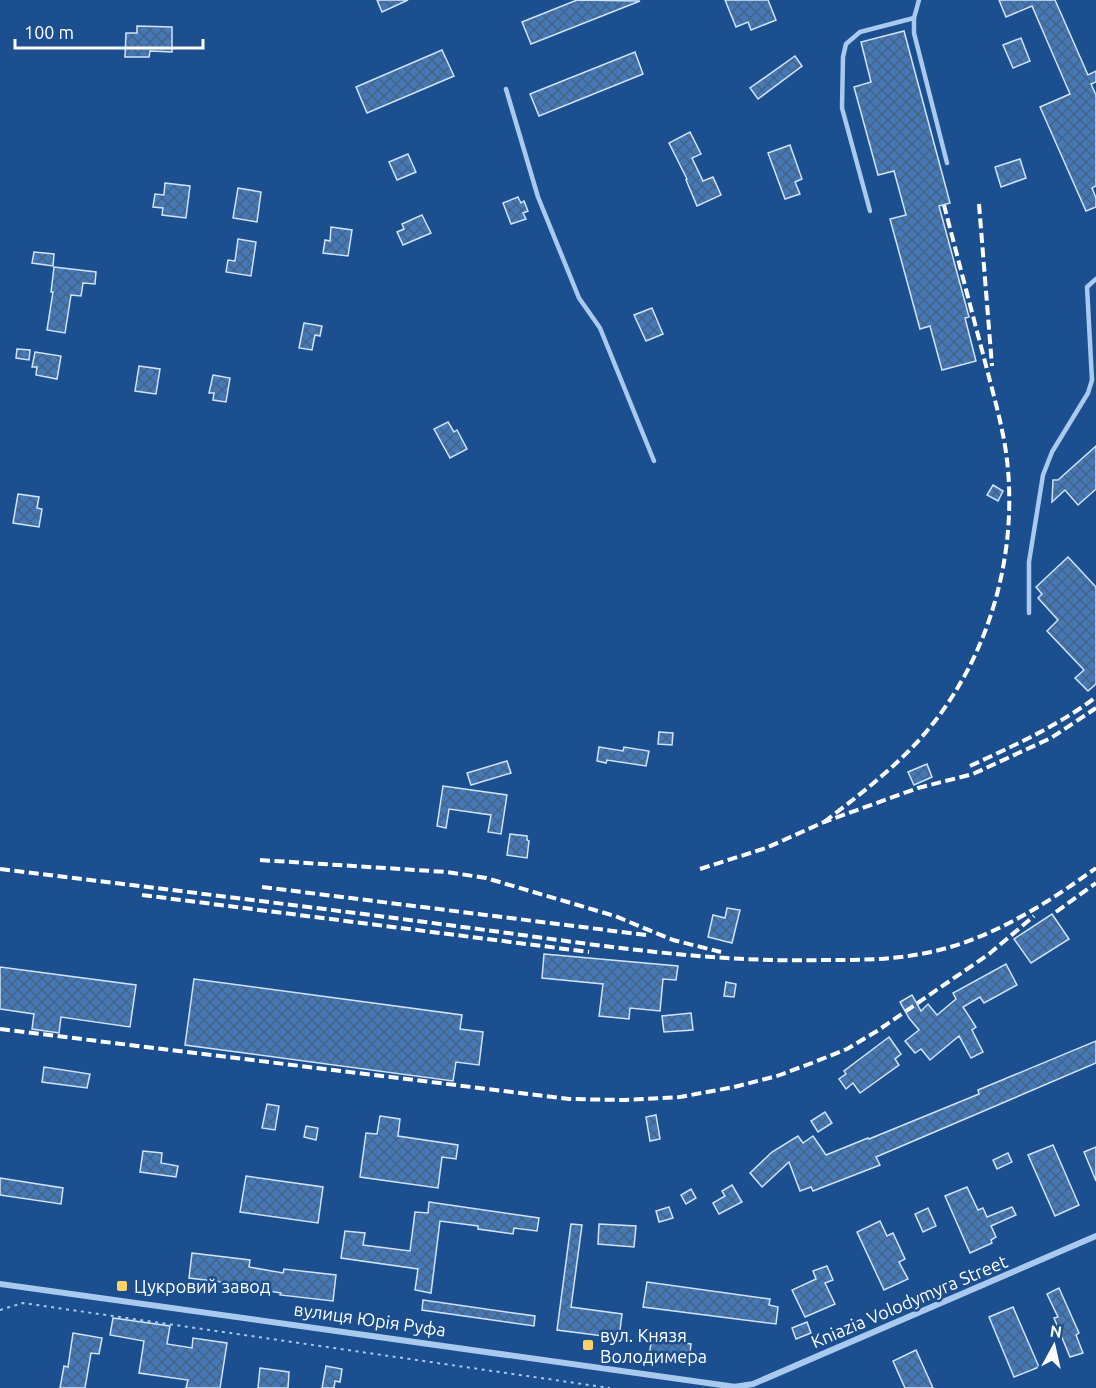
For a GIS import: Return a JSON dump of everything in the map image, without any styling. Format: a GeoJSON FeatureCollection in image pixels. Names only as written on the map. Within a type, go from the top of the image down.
{"type":"FeatureCollection","features":[{"type":"Feature","properties":{"kind":"street","name":"Kniazia Volodymyra Street"},"geometry":{"type":"LineString","coordinates":[[734,1387],[753,1384],[1096,1236]]}},
{"type":"Feature","properties":{"kind":"street","name":"вулиця Юрія Руфа"},"geometry":{"type":"LineString","coordinates":[[0,1284],[734,1387]]}},
{"type":"Feature","properties":{"kind":"lane"},"geometry":{"type":"LineString","coordinates":[[919,0],[914,18],[914,33],[947,163]]}},
{"type":"Feature","properties":{"kind":"lane"},"geometry":{"type":"LineString","coordinates":[[870,211],[842,108],[843,57],[846,44],[860,32],[914,18]]}},
{"type":"Feature","properties":{"kind":"lane"},"geometry":{"type":"LineString","coordinates":[[506,89],[538,197],[579,297],[600,328],[654,461]]}},
{"type":"Feature","properties":{"kind":"lane"},"geometry":{"type":"LineString","coordinates":[[1029,613],[1029,562],[1043,474],[1052,452],[1088,393],[1092,380],[1087,287],[1096,279]]}},
{"type":"Feature","properties":{"kind":"path"},"geometry":{"type":"LineString","coordinates":[[0,1310],[23,1303],[610,1388]]}},
{"type":"Feature","properties":{"kind":"building"},"geometry":{"type":"Polygon","coordinates":[[[377,0],[408,0],[382,12],[377,0]]]}},
{"type":"Feature","properties":{"kind":"building"},"geometry":{"type":"Polygon","coordinates":[[[577,0],[640,1],[531,44],[522,22],[577,0]]]}},
{"type":"Feature","properties":{"kind":"building"},"geometry":{"type":"Polygon","coordinates":[[[725,0],[768,0],[776,20],[751,30],[748,22],[736,27],[725,0]]]}},
{"type":"Feature","properties":{"kind":"building"},"geometry":{"type":"Polygon","coordinates":[[[999,0],[1055,0],[1088,75],[1096,71],[1096,82],[1091,84],[1096,95],[1096,186],[1092,188],[1096,198],[1096,207],[1086,211],[1040,107],[1070,94],[1032,6],[1006,17],[999,0]]]}},
{"type":"Feature","properties":{"kind":"building"},"geometry":{"type":"Polygon","coordinates":[[[137,26],[172,27],[172,52],[150,51],[149,57],[125,57],[126,33],[137,33],[137,26]]]}},
{"type":"Feature","properties":{"kind":"building"},"geometry":{"type":"Polygon","coordinates":[[[904,31],[950,203],[939,206],[969,317],[965,318],[976,361],[942,370],[930,326],[920,329],[890,219],[906,215],[894,171],[878,175],[854,87],[871,82],[861,42],[904,31]]]}},
{"type":"Feature","properties":{"kind":"building"},"geometry":{"type":"Polygon","coordinates":[[[1021,38],[1030,61],[1013,68],[1003,45],[1021,38]]]}},
{"type":"Feature","properties":{"kind":"building"},"geometry":{"type":"Polygon","coordinates":[[[442,50],[454,76],[367,113],[356,87],[442,50]]]}},
{"type":"Feature","properties":{"kind":"building"},"geometry":{"type":"Polygon","coordinates":[[[635,52],[643,74],[539,116],[530,94],[635,52]]]}},
{"type":"Feature","properties":{"kind":"building"},"geometry":{"type":"Polygon","coordinates":[[[795,56],[802,66],[758,99],[750,88],[795,56]]]}},
{"type":"Feature","properties":{"kind":"building"},"geometry":{"type":"Polygon","coordinates":[[[690,132],[701,154],[692,158],[703,181],[713,177],[721,195],[697,206],[687,179],[669,143],[690,132]]]}},
{"type":"Feature","properties":{"kind":"building"},"geometry":{"type":"Polygon","coordinates":[[[790,145],[802,179],[795,182],[800,194],[785,199],[768,153],[790,145]]]}},
{"type":"Feature","properties":{"kind":"building"},"geometry":{"type":"Polygon","coordinates":[[[408,154],[416,172],[397,180],[389,162],[408,154]]]}},
{"type":"Feature","properties":{"kind":"building"},"geometry":{"type":"Polygon","coordinates":[[[1020,159],[1026,178],[1001,187],[995,167],[1020,159]]]}},
{"type":"Feature","properties":{"kind":"building"},"geometry":{"type":"Polygon","coordinates":[[[165,183],[190,186],[186,218],[162,215],[163,208],[153,207],[155,194],[164,195],[165,183]]]}},
{"type":"Feature","properties":{"kind":"building"},"geometry":{"type":"Polygon","coordinates":[[[238,188],[261,192],[257,222],[233,218],[238,188]]]}},
{"type":"Feature","properties":{"kind":"building"},"geometry":{"type":"Polygon","coordinates":[[[518,197],[521,203],[524,201],[528,211],[523,213],[526,219],[511,224],[503,203],[518,197]]]}},
{"type":"Feature","properties":{"kind":"building"},"geometry":{"type":"Polygon","coordinates":[[[422,215],[431,233],[403,245],[397,232],[404,229],[402,224],[422,215]]]}},
{"type":"Feature","properties":{"kind":"building"},"geometry":{"type":"Polygon","coordinates":[[[331,227],[352,230],[348,256],[323,253],[325,240],[330,241],[331,227]]]}},
{"type":"Feature","properties":{"kind":"building"},"geometry":{"type":"Polygon","coordinates":[[[238,239],[256,242],[251,276],[226,272],[228,260],[235,261],[238,239]]]}},
{"type":"Feature","properties":{"kind":"building"},"geometry":{"type":"Polygon","coordinates":[[[34,252],[54,254],[53,266],[32,263],[34,252]]]}},
{"type":"Feature","properties":{"kind":"building"},"geometry":{"type":"Polygon","coordinates":[[[54,267],[96,272],[95,284],[83,283],[81,296],[71,295],[65,333],[47,330],[54,267]]]}},
{"type":"Feature","properties":{"kind":"building"},"geometry":{"type":"Polygon","coordinates":[[[652,308],[663,334],[646,341],[634,315],[652,308]]]}},
{"type":"Feature","properties":{"kind":"building"},"geometry":{"type":"Polygon","coordinates":[[[304,323],[322,326],[320,336],[315,335],[312,350],[299,348],[304,323]]]}},
{"type":"Feature","properties":{"kind":"building"},"geometry":{"type":"Polygon","coordinates":[[[17,349],[30,350],[29,360],[16,358],[17,349]]]}},
{"type":"Feature","properties":{"kind":"building"},"geometry":{"type":"Polygon","coordinates":[[[35,352],[61,356],[57,379],[36,375],[37,367],[32,367],[35,352]]]}},
{"type":"Feature","properties":{"kind":"building"},"geometry":{"type":"Polygon","coordinates":[[[139,366],[160,369],[156,394],[135,391],[139,366]]]}},
{"type":"Feature","properties":{"kind":"building"},"geometry":{"type":"Polygon","coordinates":[[[213,375],[230,378],[226,402],[213,400],[214,393],[209,393],[213,375]]]}},
{"type":"Feature","properties":{"kind":"building"},"geometry":{"type":"Polygon","coordinates":[[[448,422],[454,432],[457,430],[467,449],[450,458],[434,429],[448,422]]]}},
{"type":"Feature","properties":{"kind":"building"},"geometry":{"type":"Polygon","coordinates":[[[1096,446],[1096,489],[1078,505],[1065,490],[1052,502],[1053,480],[1058,480],[1096,446]]]}},
{"type":"Feature","properties":{"kind":"building"},"geometry":{"type":"Polygon","coordinates":[[[993,485],[1003,491],[998,501],[987,495],[993,485]]]}},
{"type":"Feature","properties":{"kind":"building"},"geometry":{"type":"Polygon","coordinates":[[[18,494],[39,497],[37,508],[42,509],[39,527],[13,523],[18,494]]]}},
{"type":"Feature","properties":{"kind":"building"},"geometry":{"type":"Polygon","coordinates":[[[1068,557],[1096,587],[1096,684],[1088,691],[1075,678],[1084,670],[1047,631],[1058,620],[1038,598],[1042,594],[1036,587],[1068,557]]]}},
{"type":"Feature","properties":{"kind":"building"},"geometry":{"type":"Polygon","coordinates":[[[659,732],[673,733],[672,745],[658,744],[659,732]]]}},
{"type":"Feature","properties":{"kind":"building"},"geometry":{"type":"Polygon","coordinates":[[[599,747],[623,751],[624,747],[649,751],[646,766],[607,760],[606,763],[597,761],[599,747]]]}},
{"type":"Feature","properties":{"kind":"building"},"geometry":{"type":"Polygon","coordinates":[[[507,761],[511,773],[471,785],[467,773],[507,761]]]}},
{"type":"Feature","properties":{"kind":"building"},"geometry":{"type":"Polygon","coordinates":[[[927,764],[932,777],[914,785],[908,772],[927,764]]]}},
{"type":"Feature","properties":{"kind":"building"},"geometry":{"type":"Polygon","coordinates":[[[443,786],[507,795],[501,834],[488,832],[491,815],[449,809],[446,828],[437,826],[443,786]]]}},
{"type":"Feature","properties":{"kind":"building"},"geometry":{"type":"Polygon","coordinates":[[[510,834],[527,836],[529,841],[527,858],[507,855],[510,834]]]}},
{"type":"Feature","properties":{"kind":"building"},"geometry":{"type":"Polygon","coordinates":[[[727,908],[740,910],[732,943],[708,937],[713,915],[725,918],[727,908]]]}},
{"type":"Feature","properties":{"kind":"building"},"geometry":{"type":"Polygon","coordinates":[[[1052,914],[1069,939],[1031,963],[1014,939],[1052,914]]]}},
{"type":"Feature","properties":{"kind":"building"},"geometry":{"type":"Polygon","coordinates":[[[544,954],[678,966],[676,980],[663,979],[660,1011],[630,1008],[629,1019],[599,1016],[603,984],[542,978],[544,954]]]}},
{"type":"Feature","properties":{"kind":"building"},"geometry":{"type":"Polygon","coordinates":[[[1006,964],[1017,985],[984,1003],[980,997],[963,1007],[976,1027],[972,1030],[983,1052],[971,1058],[959,1036],[930,1060],[921,1049],[915,1053],[905,1041],[919,1030],[900,1002],[912,995],[921,1011],[928,1004],[937,1015],[956,999],[953,993],[1006,964]]]}},
{"type":"Feature","properties":{"kind":"building"},"geometry":{"type":"Polygon","coordinates":[[[0,967],[136,985],[130,1027],[61,1017],[59,1033],[32,1029],[34,1014],[0,1009],[0,967]]]}},
{"type":"Feature","properties":{"kind":"building"},"geometry":{"type":"Polygon","coordinates":[[[194,979],[462,1015],[460,1029],[483,1032],[479,1065],[456,1062],[453,1081],[185,1045],[194,979]]]}},
{"type":"Feature","properties":{"kind":"building"},"geometry":{"type":"Polygon","coordinates":[[[726,982],[736,984],[734,997],[724,996],[726,982]]]}},
{"type":"Feature","properties":{"kind":"building"},"geometry":{"type":"Polygon","coordinates":[[[691,1013],[693,1030],[664,1032],[662,1016],[691,1013]]]}},
{"type":"Feature","properties":{"kind":"building"},"geometry":{"type":"Polygon","coordinates":[[[889,1037],[901,1054],[895,1059],[899,1065],[860,1093],[853,1083],[846,1089],[839,1079],[846,1074],[844,1071],[889,1037]]]}},
{"type":"Feature","properties":{"kind":"building"},"geometry":{"type":"Polygon","coordinates":[[[1096,1041],[1096,1063],[876,1157],[880,1165],[813,1191],[811,1187],[800,1191],[789,1162],[762,1187],[750,1173],[772,1152],[798,1136],[803,1143],[813,1136],[826,1155],[979,1094],[978,1090],[1096,1041]]]}},
{"type":"Feature","properties":{"kind":"building"},"geometry":{"type":"Polygon","coordinates":[[[44,1067],[90,1074],[87,1088],[42,1082],[44,1067]]]}},
{"type":"Feature","properties":{"kind":"building"},"geometry":{"type":"Polygon","coordinates":[[[267,1104],[279,1106],[275,1130],[262,1128],[267,1104]]]}},
{"type":"Feature","properties":{"kind":"building"},"geometry":{"type":"Polygon","coordinates":[[[825,1112],[832,1123],[818,1132],[811,1121],[825,1112]]]}},
{"type":"Feature","properties":{"kind":"building"},"geometry":{"type":"Polygon","coordinates":[[[656,1115],[660,1139],[650,1141],[646,1117],[656,1115]]]}},
{"type":"Feature","properties":{"kind":"building"},"geometry":{"type":"Polygon","coordinates":[[[380,1116],[400,1119],[398,1136],[458,1145],[456,1159],[442,1157],[438,1188],[360,1177],[366,1133],[377,1134],[380,1116]]]}},
{"type":"Feature","properties":{"kind":"building"},"geometry":{"type":"Polygon","coordinates":[[[306,1126],[318,1128],[316,1140],[304,1137],[306,1126]]]}},
{"type":"Feature","properties":{"kind":"building"},"geometry":{"type":"Polygon","coordinates":[[[1053,1145],[1079,1205],[1055,1216],[1028,1155],[1053,1145]]]}},
{"type":"Feature","properties":{"kind":"building"},"geometry":{"type":"Polygon","coordinates":[[[1096,1147],[1096,1181],[1084,1152],[1096,1147]]]}},
{"type":"Feature","properties":{"kind":"building"},"geometry":{"type":"Polygon","coordinates":[[[143,1151],[162,1153],[161,1163],[178,1166],[176,1177],[140,1172],[143,1151]]]}},
{"type":"Feature","properties":{"kind":"building"},"geometry":{"type":"Polygon","coordinates":[[[1008,1153],[1012,1162],[997,1169],[993,1160],[1008,1153]]]}},
{"type":"Feature","properties":{"kind":"building"},"geometry":{"type":"Polygon","coordinates":[[[246,1176],[323,1187],[318,1223],[240,1212],[246,1176]]]}},
{"type":"Feature","properties":{"kind":"building"},"geometry":{"type":"Polygon","coordinates":[[[0,1178],[63,1188],[61,1204],[0,1195],[0,1178]]]}},
{"type":"Feature","properties":{"kind":"building"},"geometry":{"type":"Polygon","coordinates":[[[732,1185],[742,1202],[719,1214],[713,1203],[725,1196],[722,1191],[732,1185]]]}},
{"type":"Feature","properties":{"kind":"building"},"geometry":{"type":"Polygon","coordinates":[[[967,1187],[978,1210],[983,1208],[987,1217],[1012,1207],[1016,1215],[991,1226],[996,1237],[991,1240],[992,1243],[970,1253],[945,1196],[967,1187]]]}},
{"type":"Feature","properties":{"kind":"building"},"geometry":{"type":"Polygon","coordinates":[[[691,1189],[696,1198],[686,1204],[681,1195],[691,1189]]]}},
{"type":"Feature","properties":{"kind":"building"},"geometry":{"type":"Polygon","coordinates":[[[429,1202],[539,1218],[537,1231],[514,1228],[513,1234],[440,1221],[431,1293],[415,1290],[418,1269],[341,1258],[345,1231],[365,1233],[363,1245],[410,1251],[415,1212],[428,1213],[429,1202]]]}},
{"type":"Feature","properties":{"kind":"building"},"geometry":{"type":"Polygon","coordinates":[[[669,1207],[673,1218],[659,1222],[656,1211],[669,1207]]]}},
{"type":"Feature","properties":{"kind":"building"},"geometry":{"type":"Polygon","coordinates":[[[928,1208],[936,1226],[923,1232],[915,1214],[928,1208]]]}},
{"type":"Feature","properties":{"kind":"building"},"geometry":{"type":"Polygon","coordinates":[[[880,1221],[887,1236],[893,1233],[905,1259],[899,1262],[908,1279],[884,1290],[857,1232],[880,1221]]]}},
{"type":"Feature","properties":{"kind":"building"},"geometry":{"type":"Polygon","coordinates":[[[571,1224],[582,1225],[571,1307],[622,1314],[619,1338],[557,1330],[571,1224]]]}},
{"type":"Feature","properties":{"kind":"building"},"geometry":{"type":"Polygon","coordinates":[[[599,1224],[636,1226],[634,1247],[598,1244],[599,1224]]]}},
{"type":"Feature","properties":{"kind":"building"},"geometry":{"type":"Polygon","coordinates":[[[192,1253],[250,1260],[249,1267],[283,1273],[284,1269],[336,1275],[333,1301],[280,1295],[281,1293],[257,1289],[257,1286],[189,1278],[192,1253]]]}},
{"type":"Feature","properties":{"kind":"building"},"geometry":{"type":"Polygon","coordinates":[[[827,1266],[833,1280],[825,1283],[835,1304],[805,1317],[792,1290],[816,1279],[813,1271],[827,1266]]]}},
{"type":"Feature","properties":{"kind":"building"},"geometry":{"type":"Polygon","coordinates":[[[647,1282],[770,1299],[769,1305],[778,1307],[776,1324],[643,1307],[647,1282]]]}},
{"type":"Feature","properties":{"kind":"building"},"geometry":{"type":"Polygon","coordinates":[[[1059,1288],[1079,1333],[1076,1335],[1083,1353],[1070,1357],[1054,1318],[1058,1317],[1047,1294],[1059,1288]]]}},
{"type":"Feature","properties":{"kind":"building"},"geometry":{"type":"Polygon","coordinates":[[[423,1300],[535,1316],[534,1326],[422,1310],[423,1300]]]}},
{"type":"Feature","properties":{"kind":"building"},"geometry":{"type":"Polygon","coordinates":[[[1013,1307],[1039,1367],[1014,1377],[989,1317],[1013,1307]]]}},
{"type":"Feature","properties":{"kind":"building"},"geometry":{"type":"Polygon","coordinates":[[[113,1318],[170,1326],[167,1344],[192,1348],[193,1338],[227,1343],[220,1388],[186,1388],[188,1380],[139,1373],[144,1341],[110,1335],[113,1318]]]}},
{"type":"Feature","properties":{"kind":"building"},"geometry":{"type":"Polygon","coordinates":[[[807,1322],[811,1333],[796,1339],[792,1328],[807,1322]]]}},
{"type":"Feature","properties":{"kind":"building"},"geometry":{"type":"Polygon","coordinates":[[[73,1333],[102,1338],[99,1354],[91,1353],[85,1388],[60,1388],[64,1366],[68,1367],[73,1333]]]}},
{"type":"Feature","properties":{"kind":"building"},"geometry":{"type":"Polygon","coordinates":[[[652,1338],[691,1344],[689,1361],[649,1355],[652,1338]]]}},
{"type":"Feature","properties":{"kind":"building"},"geometry":{"type":"Polygon","coordinates":[[[916,1350],[933,1388],[905,1388],[893,1361],[916,1350]]]}},
{"type":"Feature","properties":{"kind":"building"},"geometry":{"type":"Polygon","coordinates":[[[326,1366],[342,1369],[340,1382],[335,1381],[334,1388],[322,1388],[326,1366]]]}},
{"type":"Feature","properties":{"kind":"building"},"geometry":{"type":"Polygon","coordinates":[[[260,1368],[289,1372],[288,1388],[258,1388],[260,1368]]]}},
{"type":"Feature","properties":{"kind":"railway"},"geometry":{"type":"LineString","coordinates":[[979,204],[992,366]]}},
{"type":"Feature","properties":{"kind":"railway"},"geometry":{"type":"LineString","coordinates":[[824,822],[898,762],[944,709],[965,676],[981,641],[994,605],[1003,567],[1008,529],[1009,490],[1006,452],[996,403],[944,205]]}},
{"type":"Feature","properties":{"kind":"railway"},"geometry":{"type":"LineString","coordinates":[[970,766],[1051,726],[1096,697]]}},
{"type":"Feature","properties":{"kind":"railway"},"geometry":{"type":"LineString","coordinates":[[700,869],[766,848],[824,822],[918,788],[973,774],[1051,738],[1096,708]]}},
{"type":"Feature","properties":{"kind":"railway"},"geometry":{"type":"LineString","coordinates":[[260,860],[447,872],[486,878],[615,916],[673,940],[721,952]]}},
{"type":"Feature","properties":{"kind":"railway"},"geometry":{"type":"LineString","coordinates":[[0,869],[617,948],[741,959],[850,960],[926,953],[972,940],[1036,908],[1096,868]]}},
{"type":"Feature","properties":{"kind":"railway"},"geometry":{"type":"LineString","coordinates":[[1056,912],[1096,883]]}},
{"type":"Feature","properties":{"kind":"railway"},"geometry":{"type":"LineString","coordinates":[[262,887],[646,935]]}},
{"type":"Feature","properties":{"kind":"railway"},"geometry":{"type":"LineString","coordinates":[[142,895],[589,952]]}},
{"type":"Feature","properties":{"kind":"railway"},"geometry":{"type":"LineString","coordinates":[[0,1029],[569,1099],[625,1100],[680,1097],[777,1076],[847,1049],[989,954],[1034,916]]}},
{"type":"Feature","properties":{"kind":"place","name":"Цукровий завод"},"geometry":{"type":"Point","coordinates":[122,1286]}},
{"type":"Feature","properties":{"kind":"place","name":"вул. Князя Володимера"},"geometry":{"type":"Point","coordinates":[588,1345]}}]}
